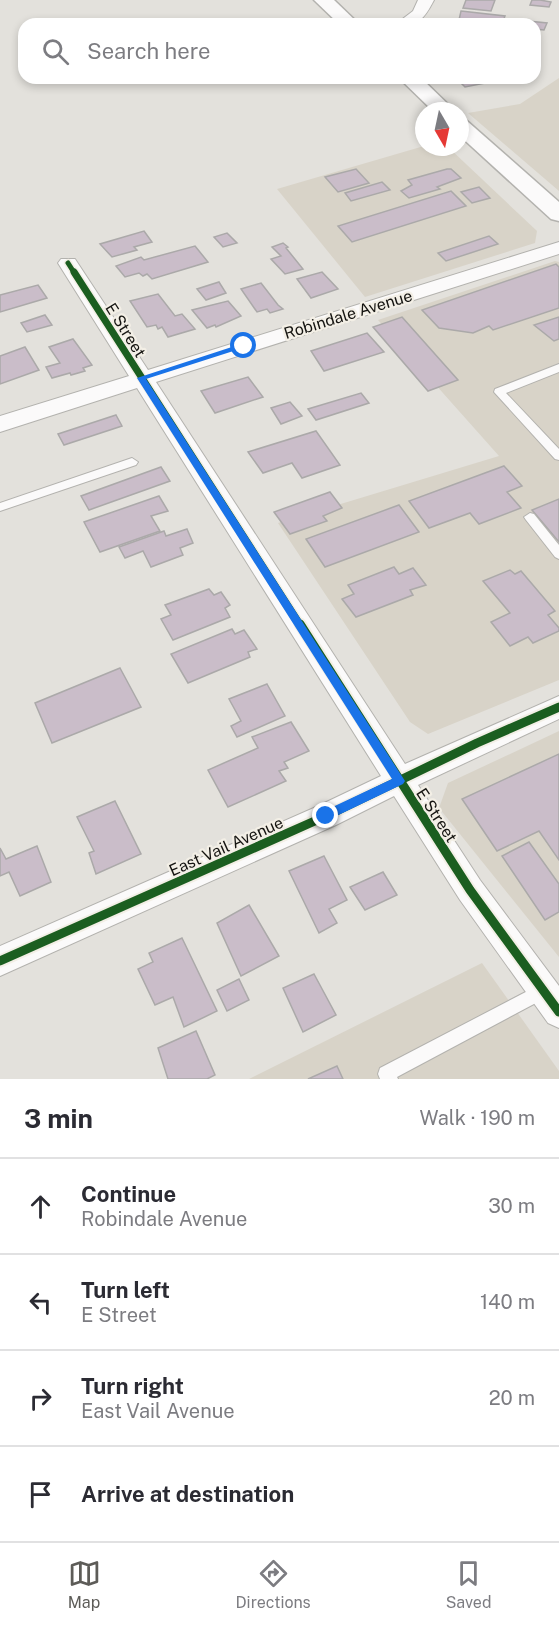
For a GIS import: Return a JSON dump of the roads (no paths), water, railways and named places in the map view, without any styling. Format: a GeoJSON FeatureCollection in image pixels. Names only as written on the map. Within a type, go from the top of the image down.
{"type":"FeatureCollection","features":[{"type":"Feature","properties":{"kind":"street"},"geometry":{"type":"LineString","coordinates":[[323,0],[343,18]]}},
{"type":"Feature","properties":{"kind":"street"},"geometry":{"type":"LineString","coordinates":[[413,18],[419,14],[426,0]]}},
{"type":"Feature","properties":{"kind":"street"},"geometry":{"type":"LineString","coordinates":[[416,84],[435,102]]}},
{"type":"Feature","properties":{"kind":"street"},"geometry":{"type":"LineString","coordinates":[[469,133],[559,214]]}},
{"type":"Feature","properties":{"kind":"street","name":"Robindale Avenue"},"geometry":{"type":"LineString","coordinates":[[0,424],[559,248]]}},
{"type":"Feature","properties":{"kind":"street","name":"E Street"},"geometry":{"type":"LineString","coordinates":[[68,263],[470,890],[559,1012]]}},
{"type":"Feature","properties":{"kind":"street","name":"East Vail Avenue"},"geometry":{"type":"LineString","coordinates":[[0,961],[559,707]]}},
{"type":"Feature","properties":{"kind":"lane"},"geometry":{"type":"LineString","coordinates":[[559,368],[499,392],[559,456]]}},
{"type":"Feature","properties":{"kind":"lane"},"geometry":{"type":"LineString","coordinates":[[0,507],[132,462]]}},
{"type":"Feature","properties":{"kind":"lane"},"geometry":{"type":"LineString","coordinates":[[530,517],[559,554]]}},
{"type":"Feature","properties":{"kind":"lane"},"geometry":{"type":"LineString","coordinates":[[390,1079],[386,1074],[543,991]]}}]}
